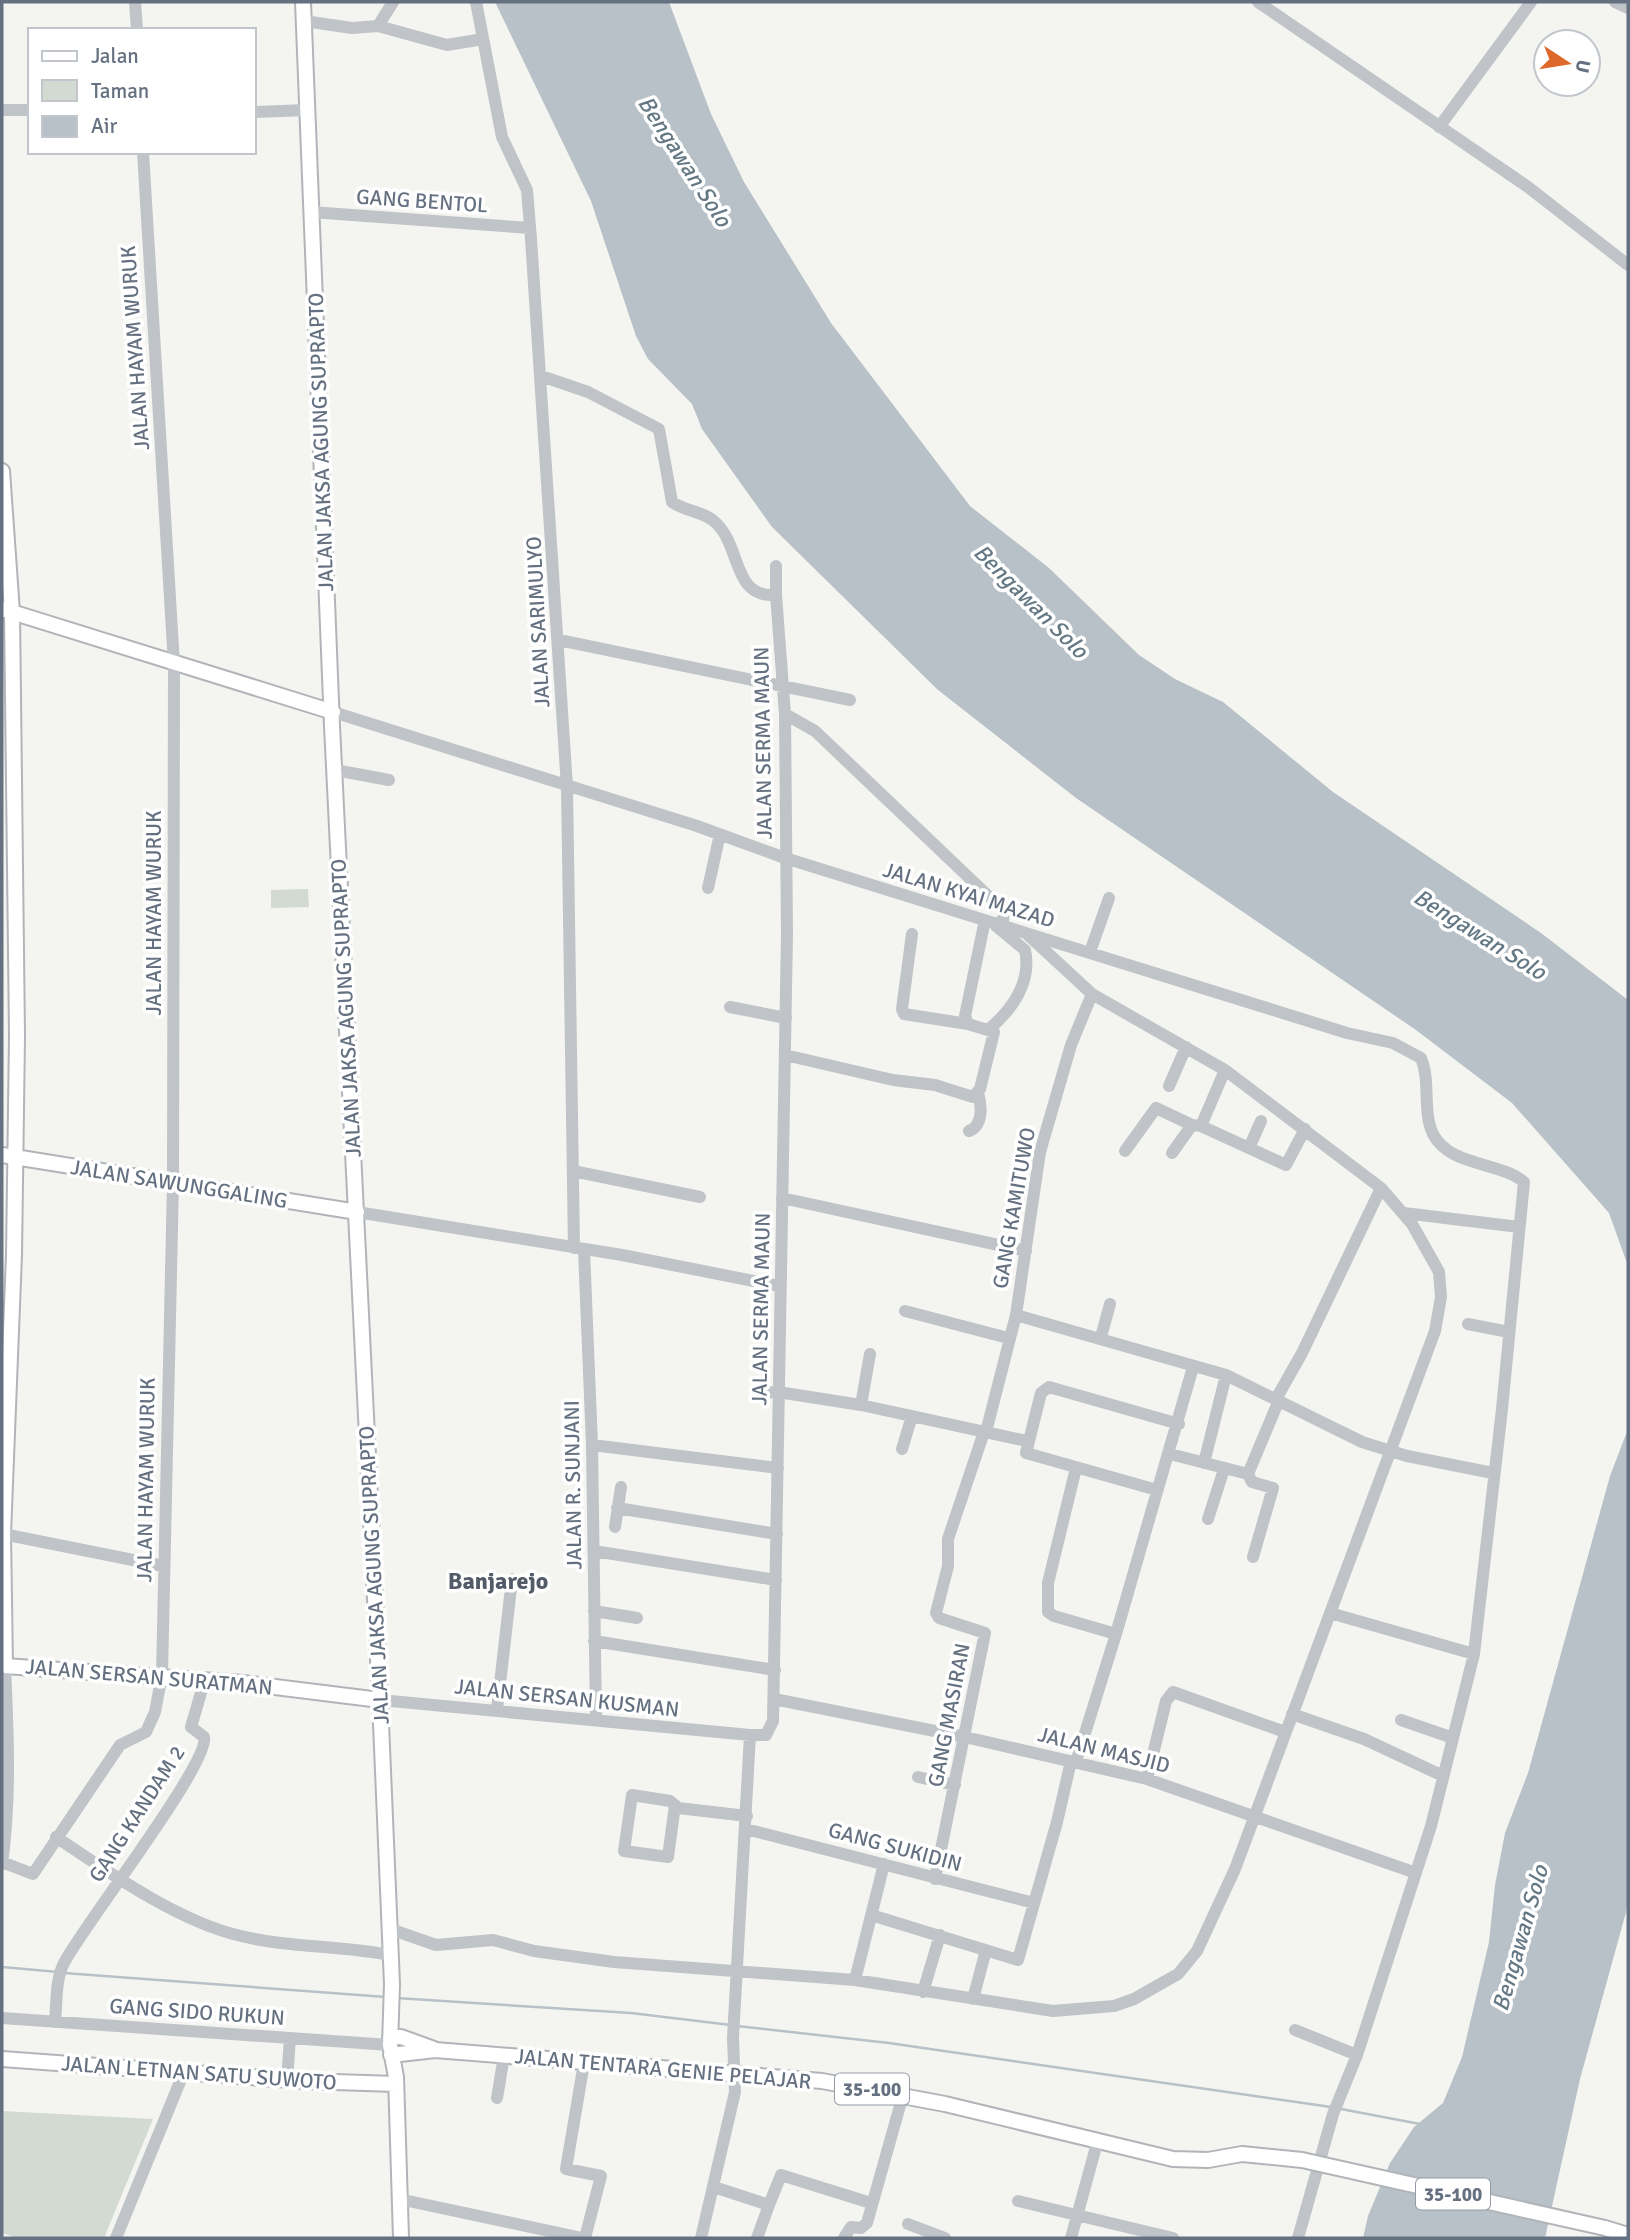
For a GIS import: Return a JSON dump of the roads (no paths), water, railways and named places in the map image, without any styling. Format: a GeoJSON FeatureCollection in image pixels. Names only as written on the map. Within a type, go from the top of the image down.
{"type":"FeatureCollection","features":[{"type":"Feature","properties":{"kind":"main road","name":"JALAN JAKSA AGUNG SUPRAPTO"},"geometry":{"type":"LineString","coordinates":[[303,2],[335,771],[394,2046]]}},
{"type":"Feature","properties":{"kind":"main road","name":"JALAN SERSAN SURATMAN"},"geometry":{"type":"LineString","coordinates":[[2,471],[7,611],[9,1156],[3,1666],[162,1675],[380,1700]]}},
{"type":"Feature","properties":{"kind":"main road"},"geometry":{"type":"LineString","coordinates":[[7,611],[333,712]]}},
{"type":"Feature","properties":{"kind":"main road","name":"JALAN SAWUNGGALING"},"geometry":{"type":"LineString","coordinates":[[9,1156],[357,1212]]}},
{"type":"Feature","properties":{"kind":"main road"},"geometry":{"type":"LineString","coordinates":[[394,2046],[401,2238]]}},
{"type":"Feature","properties":{"kind":"main road","name":"JALAN TENTARA GENIE PELAJAR"},"geometry":{"type":"LineString","coordinates":[[394,2046],[822,2081],[903,2095],[1097,2143],[1191,2161],[1242,2154],[1302,2160],[1628,2235]]}},
{"type":"Feature","properties":{"kind":"main road","name":"JALAN LETNAN SATU SUWOTO"},"geometry":{"type":"LineString","coordinates":[[2,2059],[287,2080],[396,2080]]}},
{"type":"Feature","properties":{"kind":"street"},"geometry":{"type":"LineString","coordinates":[[135,2],[137,28]]}},
{"type":"Feature","properties":{"kind":"street"},"geometry":{"type":"LineString","coordinates":[[378,26],[393,2]]}},
{"type":"Feature","properties":{"kind":"street","name":"JALAN SARIMULYO"},"geometry":{"type":"LineString","coordinates":[[476,2],[502,136],[527,190],[567,788],[572,1171],[579,1249]]}},
{"type":"Feature","properties":{"kind":"street"},"geometry":{"type":"LineString","coordinates":[[1258,2],[1528,187],[1628,265]]}},
{"type":"Feature","properties":{"kind":"street"},"geometry":{"type":"LineString","coordinates":[[1439,127],[1531,2]]}},
{"type":"Feature","properties":{"kind":"street"},"geometry":{"type":"LineString","coordinates":[[1615,2],[1628,8]]}},
{"type":"Feature","properties":{"kind":"street"},"geometry":{"type":"LineString","coordinates":[[304,21],[352,28],[378,26],[447,45],[483,39]]}},
{"type":"Feature","properties":{"kind":"street"},"geometry":{"type":"LineString","coordinates":[[2,110],[28,110]]}},
{"type":"Feature","properties":{"kind":"street"},"geometry":{"type":"LineString","coordinates":[[256,112],[308,110]]}},
{"type":"Feature","properties":{"kind":"street","name":"JALAN HAYAM WURUK"},"geometry":{"type":"LineString","coordinates":[[2,1857],[33,1874],[120,1745],[146,1732],[155,1712],[162,1675],[173,1183],[174,664],[143,154]]}},
{"type":"Feature","properties":{"kind":"street","name":"GANG BENTOL"},"geometry":{"type":"LineString","coordinates":[[311,212],[530,228]]}},
{"type":"Feature","properties":{"kind":"street"},"geometry":{"type":"LineString","coordinates":[[541,376],[588,391],[659,429],[672,502],[713,520],[730,542],[746,586],[763,596],[776,595]]}},
{"type":"Feature","properties":{"kind":"street","name":"JALAN SERMA MAUN"},"geometry":{"type":"LineString","coordinates":[[750,1735],[770,1732],[775,1670],[779,1286],[786,1018],[785,715],[776,566]]}},
{"type":"Feature","properties":{"kind":"street"},"geometry":{"type":"LineString","coordinates":[[559,640],[850,701]]}},
{"type":"Feature","properties":{"kind":"street","name":"JALAN KYAI MAZAD"},"geometry":{"type":"LineString","coordinates":[[333,712],[567,788],[720,834],[785,858],[1403,1047],[1421,1058],[1432,1131],[1439,1142],[1464,1158],[1524,1182],[1519,1227]]}},
{"type":"Feature","properties":{"kind":"street"},"geometry":{"type":"LineString","coordinates":[[785,715],[815,732],[1004,911],[1003,922],[991,921]]}},
{"type":"Feature","properties":{"kind":"street"},"geometry":{"type":"LineString","coordinates":[[335,771],[389,780]]}},
{"type":"Feature","properties":{"kind":"street"},"geometry":{"type":"LineString","coordinates":[[708,888],[720,834]]}},
{"type":"Feature","properties":{"kind":"street"},"geometry":{"type":"LineString","coordinates":[[1090,952],[1109,898]]}},
{"type":"Feature","properties":{"kind":"street"},"geometry":{"type":"LineString","coordinates":[[968,1024],[966,1009],[991,921]]}},
{"type":"Feature","properties":{"kind":"street"},"geometry":{"type":"LineString","coordinates":[[989,1029],[1021,991],[1027,957],[1019,944],[991,921]]}},
{"type":"Feature","properties":{"kind":"street"},"geometry":{"type":"LineString","coordinates":[[390,1929],[436,1945],[493,1940],[534,1951],[600,1961],[855,1980],[1054,2011],[1097,2010],[1134,1999],[1178,1974],[1197,1951],[1235,1870],[1435,1331],[1441,1297],[1439,1272],[1427,1247],[1404,1213],[1381,1188],[1225,1070],[1092,994],[1021,929]]}},
{"type":"Feature","properties":{"kind":"street"},"geometry":{"type":"LineString","coordinates":[[912,934],[902,1009],[904,1014],[968,1024],[994,1032],[978,1093],[981,1107],[978,1124],[969,1131]]}},
{"type":"Feature","properties":{"kind":"street","name":"GANG KAMITUWO"},"geometry":{"type":"LineString","coordinates":[[985,1432],[1016,1315],[1040,1152],[1071,1045],[1092,994]]}},
{"type":"Feature","properties":{"kind":"street"},"geometry":{"type":"LineString","coordinates":[[730,1007],[786,1018]]}},
{"type":"Feature","properties":{"kind":"street"},"geometry":{"type":"LineString","coordinates":[[1168,1086],[1186,1047]]}},
{"type":"Feature","properties":{"kind":"street"},"geometry":{"type":"LineString","coordinates":[[785,1055],[805,1057],[892,1080],[935,1085],[974,1097],[978,1093]]}},
{"type":"Feature","properties":{"kind":"street"},"geometry":{"type":"LineString","coordinates":[[1172,1153],[1197,1126],[1225,1070]]}},
{"type":"Feature","properties":{"kind":"street"},"geometry":{"type":"LineString","coordinates":[[1125,1151],[1156,1108],[1286,1164],[1305,1129]]}},
{"type":"Feature","properties":{"kind":"street"},"geometry":{"type":"LineString","coordinates":[[1249,1149],[1261,1121]]}},
{"type":"Feature","properties":{"kind":"street"},"geometry":{"type":"LineString","coordinates":[[572,1171],[700,1197]]}},
{"type":"Feature","properties":{"kind":"street"},"geometry":{"type":"LineString","coordinates":[[1253,1557],[1273,1488],[1252,1482],[1248,1474],[1278,1399],[1381,1188]]}},
{"type":"Feature","properties":{"kind":"street"},"geometry":{"type":"LineString","coordinates":[[782,1198],[1026,1251]]}},
{"type":"Feature","properties":{"kind":"street"},"geometry":{"type":"LineString","coordinates":[[357,1212],[779,1286]]}},
{"type":"Feature","properties":{"kind":"street"},"geometry":{"type":"LineString","coordinates":[[1298,2238],[1333,2113],[1357,2055],[1416,1873],[1474,1654],[1509,1332],[1519,1227],[1404,1213]]}},
{"type":"Feature","properties":{"kind":"street","name":"JALAN R. SUNJANI"},"geometry":{"type":"LineString","coordinates":[[579,1249],[592,1445],[596,1719]]}},
{"type":"Feature","properties":{"kind":"street"},"geometry":{"type":"LineString","coordinates":[[1101,1337],[1110,1304]]}},
{"type":"Feature","properties":{"kind":"street"},"geometry":{"type":"LineString","coordinates":[[905,1311],[1008,1338]]}},
{"type":"Feature","properties":{"kind":"street"},"geometry":{"type":"LineString","coordinates":[[1016,1315],[1101,1337],[1226,1375],[1362,1443],[1493,1474]]}},
{"type":"Feature","properties":{"kind":"street"},"geometry":{"type":"LineString","coordinates":[[1468,1324],[1509,1332]]}},
{"type":"Feature","properties":{"kind":"street"},"geometry":{"type":"LineString","coordinates":[[862,1405],[870,1354]]}},
{"type":"Feature","properties":{"kind":"street"},"geometry":{"type":"LineString","coordinates":[[872,1915],[1018,1960],[1073,1761],[1139,1561],[1193,1367]]}},
{"type":"Feature","properties":{"kind":"street"},"geometry":{"type":"LineString","coordinates":[[1204,1464],[1226,1375]]}},
{"type":"Feature","properties":{"kind":"street"},"geometry":{"type":"LineString","coordinates":[[1157,1490],[1029,1455],[1025,1451],[1041,1393],[1049,1387],[1179,1424]]}},
{"type":"Feature","properties":{"kind":"street"},"geometry":{"type":"LineString","coordinates":[[759,1391],[862,1405],[1027,1441]]}},
{"type":"Feature","properties":{"kind":"street"},"geometry":{"type":"LineString","coordinates":[[902,1449],[912,1416]]}},
{"type":"Feature","properties":{"kind":"street","name":"GANG MASIRAN"},"geometry":{"type":"LineString","coordinates":[[935,1879],[985,1633],[936,1615],[948,1566],[948,1539],[985,1432]]}},
{"type":"Feature","properties":{"kind":"street"},"geometry":{"type":"LineString","coordinates":[[592,1445],[778,1468]]}},
{"type":"Feature","properties":{"kind":"street"},"geometry":{"type":"LineString","coordinates":[[1170,1454],[1248,1474]]}},
{"type":"Feature","properties":{"kind":"street"},"geometry":{"type":"LineString","coordinates":[[1076,1468],[1048,1583],[1048,1612],[1116,1634]]}},
{"type":"Feature","properties":{"kind":"street"},"geometry":{"type":"LineString","coordinates":[[1208,1519],[1224,1469]]}},
{"type":"Feature","properties":{"kind":"street"},"geometry":{"type":"LineString","coordinates":[[615,1527],[621,1487]]}},
{"type":"Feature","properties":{"kind":"street"},"geometry":{"type":"LineString","coordinates":[[617,1508],[777,1534]]}},
{"type":"Feature","properties":{"kind":"street"},"geometry":{"type":"LineString","coordinates":[[4,1534],[163,1566]]}},
{"type":"Feature","properties":{"kind":"street"},"geometry":{"type":"LineString","coordinates":[[594,1551],[776,1580]]}},
{"type":"Feature","properties":{"kind":"street"},"geometry":{"type":"LineString","coordinates":[[497,1710],[512,1579]]}},
{"type":"Feature","properties":{"kind":"street"},"geometry":{"type":"LineString","coordinates":[[594,1611],[637,1618]]}},
{"type":"Feature","properties":{"kind":"street"},"geometry":{"type":"LineString","coordinates":[[1330,1613],[1474,1654]]}},
{"type":"Feature","properties":{"kind":"street"},"geometry":{"type":"LineString","coordinates":[[594,1642],[775,1670]]}},
{"type":"Feature","properties":{"kind":"street"},"geometry":{"type":"LineString","coordinates":[[2,1857],[5,1725],[3,1666]]}},
{"type":"Feature","properties":{"kind":"street","name":"GANG KANDAM 2"},"geometry":{"type":"LineString","coordinates":[[55,2022],[61,1972],[118,1879],[177,1797],[204,1747],[204,1737],[191,1727],[205,1679]]}},
{"type":"Feature","properties":{"kind":"street"},"geometry":{"type":"LineString","coordinates":[[1147,1779],[1166,1701],[1173,1692],[1285,1731]]}},
{"type":"Feature","properties":{"kind":"street","name":"JALAN MASJID"},"geometry":{"type":"LineString","coordinates":[[774,1699],[965,1737],[1147,1779],[1416,1873]]}},
{"type":"Feature","properties":{"kind":"street","name":"JALAN SERSAN KUSMAN"},"geometry":{"type":"LineString","coordinates":[[380,1700],[750,1735]]}},
{"type":"Feature","properties":{"kind":"street"},"geometry":{"type":"LineString","coordinates":[[1292,1714],[1364,1739],[1443,1776]]}},
{"type":"Feature","properties":{"kind":"street"},"geometry":{"type":"LineString","coordinates":[[1401,1720],[1453,1738]]}},
{"type":"Feature","properties":{"kind":"street"},"geometry":{"type":"LineString","coordinates":[[701,2238],[732,2116],[735,2092],[733,2038],[750,1735]]}},
{"type":"Feature","properties":{"kind":"street"},"geometry":{"type":"LineString","coordinates":[[918,1777],[955,1785]]}},
{"type":"Feature","properties":{"kind":"street","name":"GANG SUKIDIN"},"geometry":{"type":"LineString","coordinates":[[675,1805],[668,1857],[624,1851],[632,1795],[670,1801],[675,1805],[678,1808],[747,1823],[935,1879],[1034,1903]]}},
{"type":"Feature","properties":{"kind":"street"},"geometry":{"type":"LineString","coordinates":[[56,1838],[118,1879],[215,1929],[235,1935],[390,1955]]}},
{"type":"Feature","properties":{"kind":"street"},"geometry":{"type":"LineString","coordinates":[[855,1980],[884,1864]]}},
{"type":"Feature","properties":{"kind":"street"},"geometry":{"type":"LineString","coordinates":[[923,1992],[940,1936]]}},
{"type":"Feature","properties":{"kind":"street"},"geometry":{"type":"LineString","coordinates":[[973,1999],[986,1950]]}},
{"type":"Feature","properties":{"kind":"street","name":"GANG SIDO RUKUN"},"geometry":{"type":"LineString","coordinates":[[2,2018],[394,2046]]}},
{"type":"Feature","properties":{"kind":"street"},"geometry":{"type":"LineString","coordinates":[[1295,2031],[1357,2055]]}},
{"type":"Feature","properties":{"kind":"street"},"geometry":{"type":"LineString","coordinates":[[287,2080],[289,2038]]}},
{"type":"Feature","properties":{"kind":"street"},"geometry":{"type":"LineString","coordinates":[[497,2098],[504,2056]]}},
{"type":"Feature","properties":{"kind":"street"},"geometry":{"type":"LineString","coordinates":[[399,2199],[583,2238],[601,2176],[566,2169],[584,2063]]}},
{"type":"Feature","properties":{"kind":"street"},"geometry":{"type":"LineString","coordinates":[[116,2238],[184,2072]]}},
{"type":"Feature","properties":{"kind":"street"},"geometry":{"type":"LineString","coordinates":[[844,2238],[851,2227],[864,2226],[903,2095]]}},
{"type":"Feature","properties":{"kind":"street"},"geometry":{"type":"LineString","coordinates":[[1071,2238],[1097,2143]]}},
{"type":"Feature","properties":{"kind":"street"},"geometry":{"type":"LineString","coordinates":[[757,2238],[781,2175],[872,2203]]}},
{"type":"Feature","properties":{"kind":"street"},"geometry":{"type":"LineString","coordinates":[[715,2187],[769,2205]]}},
{"type":"Feature","properties":{"kind":"street"},"geometry":{"type":"LineString","coordinates":[[1018,2201],[1173,2238]]}},
{"type":"Feature","properties":{"kind":"street"},"geometry":{"type":"LineString","coordinates":[[908,2224],[945,2238]]}},
{"type":"Feature","properties":{"kind":"water","name":"Bengawan Solo"},"geometry":{"type":"Polygon","coordinates":[[[495,2],[669,2],[711,114],[744,182],[831,323],[970,506],[1049,568],[1139,655],[1175,679],[1223,702],[1333,792],[1541,933],[1628,1000],[1628,1266],[1609,1213],[1512,1103],[1416,1030],[1076,798],[938,690],[772,527],[702,429],[692,404],[648,359],[636,336],[591,201],[495,2]]]}},
{"type":"Feature","properties":{"kind":"water","name":"Bengawan Solo"},"geometry":{"type":"Polygon","coordinates":[[[1628,1429],[1628,1905],[1580,2079],[1545,2238],[1363,2238],[1368,2216],[1390,2163],[1414,2127],[1443,2103],[1462,2057],[1489,1942],[1495,1885],[1505,1833],[1528,1773],[1610,1476],[1628,1429]]]}},
{"type":"Feature","properties":{"kind":"waterway"},"geometry":{"type":"LineString","coordinates":[[2,1967],[58,1972]]}},
{"type":"Feature","properties":{"kind":"waterway"},"geometry":{"type":"LineString","coordinates":[[64,1973],[386,1997]]}},
{"type":"Feature","properties":{"kind":"waterway"},"geometry":{"type":"LineString","coordinates":[[396,1998],[631,2013],[731,2025]]}},
{"type":"Feature","properties":{"kind":"waterway"},"geometry":{"type":"LineString","coordinates":[[737,2026],[889,2043],[1331,2107]]}},
{"type":"Feature","properties":{"kind":"waterway"},"geometry":{"type":"LineString","coordinates":[[1341,2109],[1420,2124]]}},
{"type":"Feature","properties":{"kind":"district","name":"Banjarejo"},"geometry":{"type":"Point","coordinates":[498,1581]}}]}
